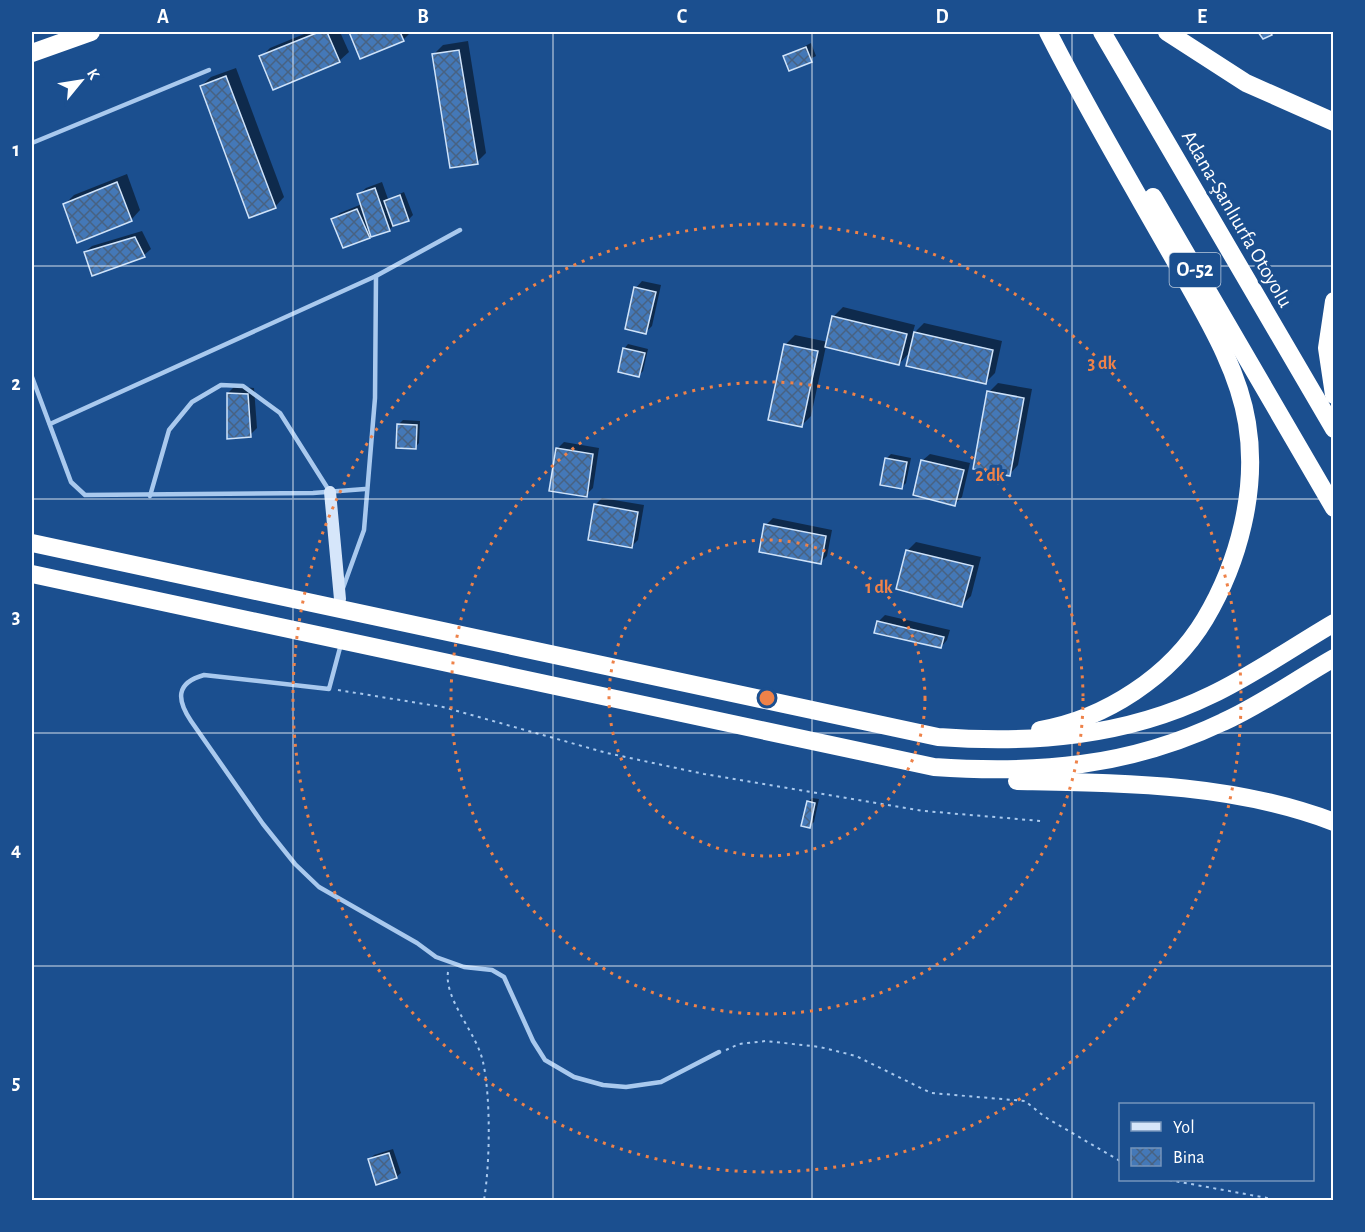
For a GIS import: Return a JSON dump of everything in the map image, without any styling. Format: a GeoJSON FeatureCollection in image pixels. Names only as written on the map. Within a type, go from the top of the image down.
{"type":"FeatureCollection","features":[{"type":"Feature","properties":{"kind":"highway"},"geometry":{"type":"LineString","coordinates":[[32,53],[91,32]]}},
{"type":"Feature","properties":{"kind":"highway"},"geometry":{"type":"LineString","coordinates":[[836,715],[941,732],[988,734],[1044,729],[1087,717],[1149,681],[1176,658],[1199,629],[1230,569],[1247,499],[1250,461],[1247,423],[1238,385],[1209,323],[1048,32]]}},
{"type":"Feature","properties":{"kind":"highway","name":"O-52"},"geometry":{"type":"LineString","coordinates":[[1058,32],[1334,508]]}},
{"type":"Feature","properties":{"kind":"highway","name":"Adana-Şanlıurfa Otoyolu"},"geometry":{"type":"LineString","coordinates":[[1102,32],[1334,429]]}},
{"type":"Feature","properties":{"kind":"highway"},"geometry":{"type":"LineString","coordinates":[[1167,32],[1246,83],[1334,122]]}},
{"type":"Feature","properties":{"kind":"highway"},"geometry":{"type":"LineString","coordinates":[[1334,301],[1330,313],[1327,348],[1334,395]]}},
{"type":"Feature","properties":{"kind":"highway"},"geometry":{"type":"LineString","coordinates":[[32,534],[141,565]]}},
{"type":"Feature","properties":{"kind":"highway"},"geometry":{"type":"LineString","coordinates":[[32,543],[338,603],[938,737],[999,741],[1065,737],[1118,728],[1211,695],[1334,623]]}},
{"type":"Feature","properties":{"kind":"highway"},"geometry":{"type":"LineString","coordinates":[[32,576],[934,767],[999,771],[1080,765],[1125,757],[1178,741],[1224,722],[1334,658]]}},
{"type":"Feature","properties":{"kind":"highway"},"geometry":{"type":"LineString","coordinates":[[830,745],[933,771],[1000,780],[1138,784],[1208,789],[1266,801],[1334,822]]}},
{"type":"Feature","properties":{"kind":"street"},"geometry":{"type":"LineString","coordinates":[[330,492],[338,603]]}},
{"type":"Feature","properties":{"kind":"lane"},"geometry":{"type":"LineString","coordinates":[[32,143],[209,70]]}},
{"type":"Feature","properties":{"kind":"lane"},"geometry":{"type":"LineString","coordinates":[[50,424],[376,276],[460,230]]}},
{"type":"Feature","properties":{"kind":"lane"},"geometry":{"type":"LineString","coordinates":[[338,603],[364,530],[365,489],[375,398],[376,276]]}},
{"type":"Feature","properties":{"kind":"lane"},"geometry":{"type":"LineString","coordinates":[[32,377],[71,482],[85,495],[150,496],[330,492],[365,489]]}},
{"type":"Feature","properties":{"kind":"lane"},"geometry":{"type":"LineString","coordinates":[[150,496],[169,430],[192,402],[221,385],[243,386],[280,413],[330,492]]}},
{"type":"Feature","properties":{"kind":"lane"},"geometry":{"type":"LineString","coordinates":[[342,641],[329,689],[204,675],[192,678],[184,685],[180,698],[182,708],[191,721],[263,824],[295,864],[319,886],[449,963],[464,968],[492,970],[504,977],[533,1041],[545,1060],[574,1077],[603,1085],[626,1087],[661,1082],[719,1052]]}},
{"type":"Feature","properties":{"kind":"path"},"geometry":{"type":"LineString","coordinates":[[329,689],[443,707],[607,753],[704,774],[924,811],[1041,821]]}},
{"type":"Feature","properties":{"kind":"path"},"geometry":{"type":"LineString","coordinates":[[449,963],[447,976],[456,1005],[473,1035],[483,1062],[488,1128],[487,1179],[484,1200]]}},
{"type":"Feature","properties":{"kind":"path"},"geometry":{"type":"LineString","coordinates":[[719,1052],[739,1044],[766,1041],[820,1047],[856,1056],[931,1093],[1025,1101],[1045,1117],[1119,1160]]}},
{"type":"Feature","properties":{"kind":"path"},"geometry":{"type":"LineString","coordinates":[[1179,1181],[1278,1200]]}},
{"type":"Feature","properties":{"kind":"building"},"geometry":{"type":"Polygon","coordinates":[[[319,32],[327,32],[340,62],[273,90],[259,56],[319,32]]]}},
{"type":"Feature","properties":{"kind":"building"},"geometry":{"type":"Polygon","coordinates":[[[349,32],[400,32],[404,41],[360,59],[349,32]]]}},
{"type":"Feature","properties":{"kind":"building"},"geometry":{"type":"Polygon","coordinates":[[[1258,32],[1270,32],[1272,35],[1263,39],[1258,32]]]}},
{"type":"Feature","properties":{"kind":"building"},"geometry":{"type":"Polygon","coordinates":[[[806,47],[812,62],[789,71],[783,56],[806,47]]]}},
{"type":"Feature","properties":{"kind":"building"},"geometry":{"type":"Polygon","coordinates":[[[459,50],[478,164],[450,168],[432,54],[459,50]]]}},
{"type":"Feature","properties":{"kind":"building"},"geometry":{"type":"Polygon","coordinates":[[[226,76],[276,208],[249,218],[200,86],[226,76]]]}},
{"type":"Feature","properties":{"kind":"building"},"geometry":{"type":"Polygon","coordinates":[[[117,182],[132,221],[77,243],[63,204],[117,182]]]}},
{"type":"Feature","properties":{"kind":"building"},"geometry":{"type":"Polygon","coordinates":[[[375,188],[390,231],[371,237],[357,194],[375,188]]]}},
{"type":"Feature","properties":{"kind":"building"},"geometry":{"type":"Polygon","coordinates":[[[400,195],[409,221],[393,226],[384,201],[400,195]]]}},
{"type":"Feature","properties":{"kind":"building"},"geometry":{"type":"Polygon","coordinates":[[[357,209],[370,238],[343,248],[331,219],[357,209]]]}},
{"type":"Feature","properties":{"kind":"building"},"geometry":{"type":"Polygon","coordinates":[[[135,237],[145,257],[92,276],[84,252],[135,237]]]}},
{"type":"Feature","properties":{"kind":"building"},"geometry":{"type":"Polygon","coordinates":[[[634,287],[656,292],[646,334],[625,329],[634,287]]]}},
{"type":"Feature","properties":{"kind":"building"},"geometry":{"type":"Polygon","coordinates":[[[832,316],[907,334],[899,365],[825,347],[832,316]]]}},
{"type":"Feature","properties":{"kind":"building"},"geometry":{"type":"Polygon","coordinates":[[[914,332],[993,350],[986,384],[906,366],[914,332]]]}},
{"type":"Feature","properties":{"kind":"building"},"geometry":{"type":"Polygon","coordinates":[[[784,344],[818,351],[802,427],[768,420],[784,344]]]}},
{"type":"Feature","properties":{"kind":"building"},"geometry":{"type":"Polygon","coordinates":[[[623,348],[645,353],[639,377],[618,372],[623,348]]]}},
{"type":"Feature","properties":{"kind":"building"},"geometry":{"type":"Polygon","coordinates":[[[987,391],[1024,398],[1010,476],[973,469],[987,391]]]}},
{"type":"Feature","properties":{"kind":"building"},"geometry":{"type":"Polygon","coordinates":[[[227,393],[248,394],[251,437],[227,439],[227,393]]]}},
{"type":"Feature","properties":{"kind":"building"},"geometry":{"type":"Polygon","coordinates":[[[397,424],[417,425],[416,449],[396,448],[397,424]]]}},
{"type":"Feature","properties":{"kind":"building"},"geometry":{"type":"Polygon","coordinates":[[[556,448],[593,454],[587,497],[549,491],[556,448]]]}},
{"type":"Feature","properties":{"kind":"building"},"geometry":{"type":"Polygon","coordinates":[[[885,458],[907,462],[902,489],[880,485],[885,458]]]}},
{"type":"Feature","properties":{"kind":"building"},"geometry":{"type":"Polygon","coordinates":[[[921,460],[964,470],[955,506],[913,495],[921,460]]]}},
{"type":"Feature","properties":{"kind":"building"},"geometry":{"type":"Polygon","coordinates":[[[594,504],[638,512],[632,548],[588,540],[594,504]]]}},
{"type":"Feature","properties":{"kind":"building"},"geometry":{"type":"Polygon","coordinates":[[[764,524],[826,536],[821,564],[759,552],[764,524]]]}},
{"type":"Feature","properties":{"kind":"building"},"geometry":{"type":"Polygon","coordinates":[[[906,550],[973,566],[962,607],[896,589],[906,550]]]}},
{"type":"Feature","properties":{"kind":"building"},"geometry":{"type":"Polygon","coordinates":[[[877,621],[944,637],[941,648],[874,633],[877,621]]]}},
{"type":"Feature","properties":{"kind":"building"},"geometry":{"type":"Polygon","coordinates":[[[807,801],[815,803],[810,828],[801,826],[807,801]]]}},
{"type":"Feature","properties":{"kind":"building"},"geometry":{"type":"Polygon","coordinates":[[[389,1153],[397,1178],[376,1185],[368,1159],[389,1153]]]}}]}
